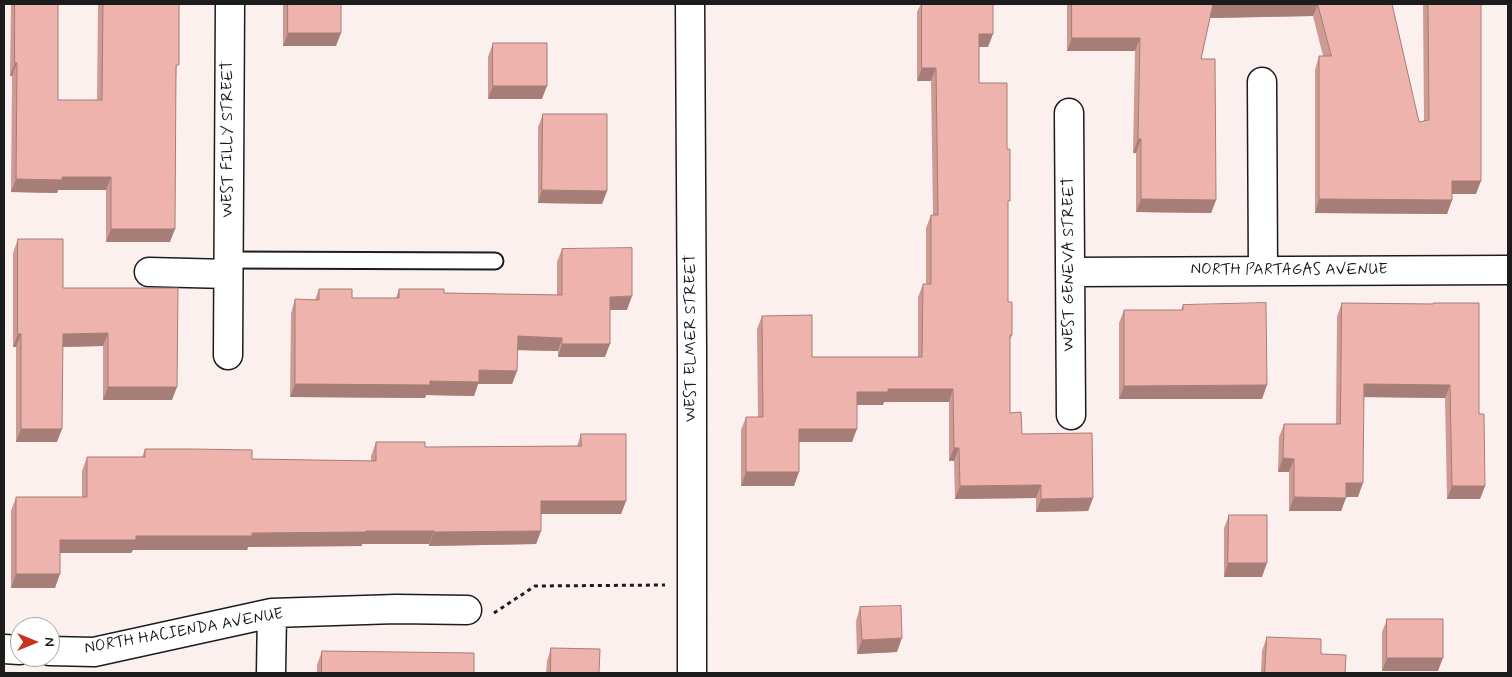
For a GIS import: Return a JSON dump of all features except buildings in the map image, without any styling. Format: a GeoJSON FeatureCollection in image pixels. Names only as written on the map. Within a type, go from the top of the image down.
{"type":"FeatureCollection","features":[{"type":"Feature","properties":{"kind":"street","name":"WEST FILLY STREET"},"geometry":{"type":"LineString","coordinates":[[228,355],[230,4]]}},
{"type":"Feature","properties":{"kind":"street","name":"WEST ELMER STREET"},"geometry":{"type":"LineString","coordinates":[[690,4],[692,673]]}},
{"type":"Feature","properties":{"kind":"street"},"geometry":{"type":"LineString","coordinates":[[1262,82],[1263,271]]}},
{"type":"Feature","properties":{"kind":"street","name":"WEST GENEVA STREET"},"geometry":{"type":"LineString","coordinates":[[1069,113],[1070,415]]}},
{"type":"Feature","properties":{"kind":"street"},"geometry":{"type":"LineString","coordinates":[[150,272],[228,267]]}},
{"type":"Feature","properties":{"kind":"street","name":"NORTH PARTAGAS AVENUE"},"geometry":{"type":"LineString","coordinates":[[1070,272],[1508,270]]}},
{"type":"Feature","properties":{"kind":"street","name":"NORTH HACIENDA AVENUE"},"geometry":{"type":"LineString","coordinates":[[60,651],[94,652],[272,613],[396,609],[477,613]]}},
{"type":"Feature","properties":{"kind":"street"},"geometry":{"type":"LineString","coordinates":[[271,673],[272,613]]}},
{"type":"Feature","properties":{"kind":"lane"},"geometry":{"type":"LineString","coordinates":[[228,267],[495,261]]}},
{"type":"Feature","properties":{"kind":"path"},"geometry":{"type":"LineString","coordinates":[[477,613],[535,586],[692,585]]}}]}
